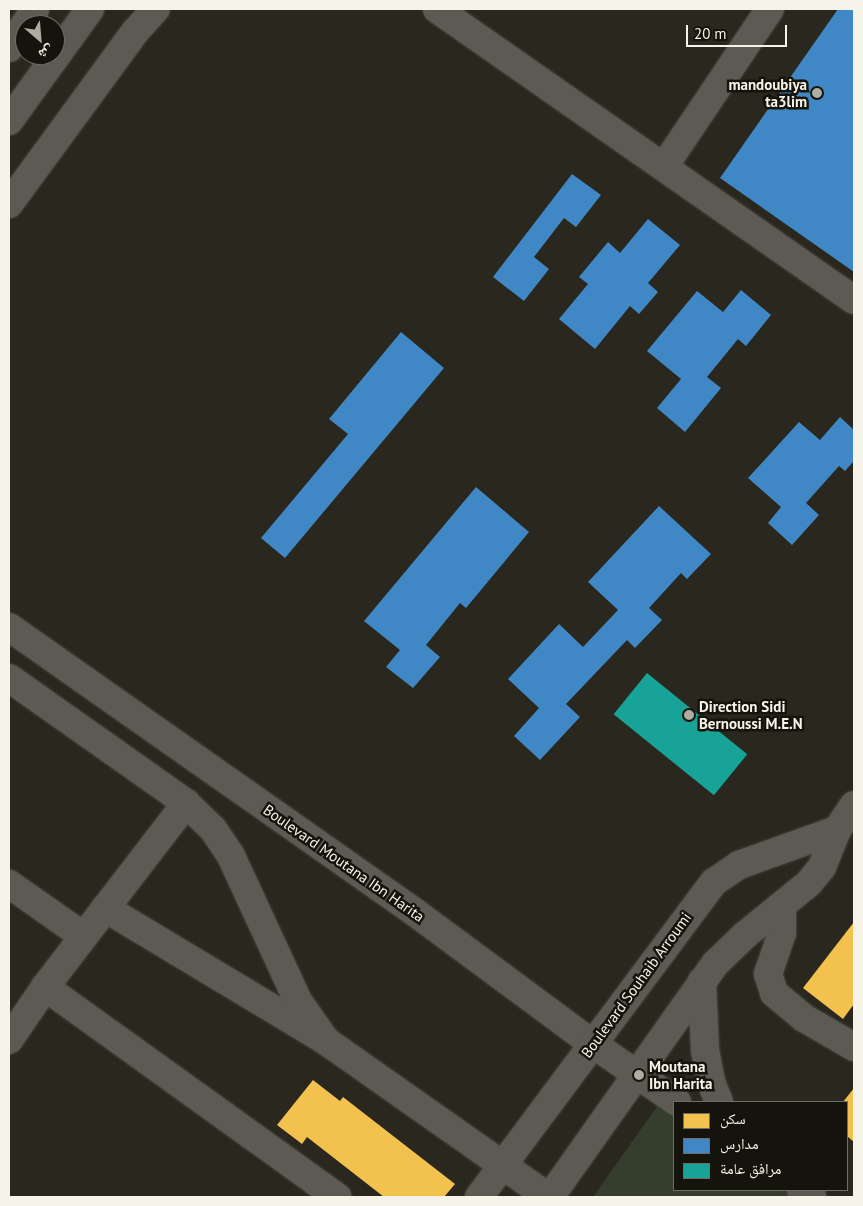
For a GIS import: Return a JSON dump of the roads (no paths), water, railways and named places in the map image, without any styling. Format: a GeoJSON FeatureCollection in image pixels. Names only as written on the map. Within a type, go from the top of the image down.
{"type":"FeatureCollection","features":[{"type":"Feature","properties":{"kind":"street"},"geometry":{"type":"LineString","coordinates":[[9,48],[35,9]]}},
{"type":"Feature","properties":{"kind":"street"},"geometry":{"type":"LineString","coordinates":[[9,121],[90,9]]}},
{"type":"Feature","properties":{"kind":"street"},"geometry":{"type":"LineString","coordinates":[[9,204],[135,32],[156,9]]}},
{"type":"Feature","properties":{"kind":"street"},"geometry":{"type":"LineString","coordinates":[[437,9],[665,165],[854,300]]}},
{"type":"Feature","properties":{"kind":"street"},"geometry":{"type":"LineString","coordinates":[[665,165],[769,9]]}},
{"type":"Feature","properties":{"kind":"street","name":"Boulevard Moutana Ibn Harita"},"geometry":{"type":"LineString","coordinates":[[9,627],[416,913],[593,1044],[677,1101]]}},
{"type":"Feature","properties":{"kind":"street"},"geometry":{"type":"LineString","coordinates":[[9,678],[186,803],[213,829],[231,856],[298,1000],[326,1042]]}},
{"type":"Feature","properties":{"kind":"street"},"geometry":{"type":"LineString","coordinates":[[9,1040],[83,936],[186,803]]}},
{"type":"Feature","properties":{"kind":"street"},"geometry":{"type":"LineString","coordinates":[[105,908],[326,1042],[501,1166],[549,1197],[639,1075],[702,981],[730,949],[809,883],[822,867],[837,830],[854,805]]}},
{"type":"Feature","properties":{"kind":"street","name":"Boulevard Souhaib Arroumi"},"geometry":{"type":"LineString","coordinates":[[479,1197],[714,882],[739,866],[837,830]]}},
{"type":"Feature","properties":{"kind":"street"},"geometry":{"type":"LineString","coordinates":[[9,884],[83,936]]}},
{"type":"Feature","properties":{"kind":"street"},"geometry":{"type":"LineString","coordinates":[[782,906],[782,933],[768,974],[772,987],[804,1018],[854,1047]]}},
{"type":"Feature","properties":{"kind":"street"},"geometry":{"type":"LineString","coordinates":[[702,981],[705,1050],[711,1082],[719,1101]]}},
{"type":"Feature","properties":{"kind":"street"},"geometry":{"type":"LineString","coordinates":[[45,987],[337,1197]]}},
{"type":"Feature","properties":{"kind":"place","name":"mandoubiya ta3lim"},"geometry":{"type":"Point","coordinates":[817,93]}},
{"type":"Feature","properties":{"kind":"place","name":"Direction Sidi Bernoussi M.E.N"},"geometry":{"type":"Point","coordinates":[689,715]}},
{"type":"Feature","properties":{"kind":"place","name":"Moutana Ibn Harita"},"geometry":{"type":"Point","coordinates":[639,1075]}}]}
